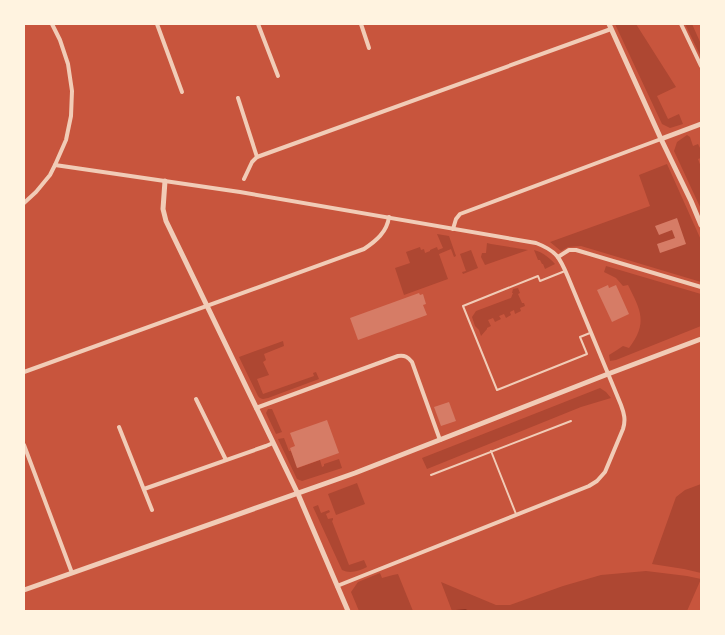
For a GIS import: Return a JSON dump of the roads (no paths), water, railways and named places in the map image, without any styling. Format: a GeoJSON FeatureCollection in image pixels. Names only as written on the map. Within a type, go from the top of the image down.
{"type":"FeatureCollection","features":[{"type":"Feature","properties":{"kind":"street"},"geometry":{"type":"LineString","coordinates":[[24,203],[36,192],[50,175],[66,140],[71,116],[72,91],[68,64],[60,40],[52,24]]}},
{"type":"Feature","properties":{"kind":"street"},"geometry":{"type":"LineString","coordinates":[[157,24],[182,92]]}},
{"type":"Feature","properties":{"kind":"street"},"geometry":{"type":"LineString","coordinates":[[258,24],[278,76]]}},
{"type":"Feature","properties":{"kind":"street"},"geometry":{"type":"LineString","coordinates":[[360,24],[369,48]]}},
{"type":"Feature","properties":{"kind":"street"},"geometry":{"type":"LineString","coordinates":[[681,24],[701,66]]}},
{"type":"Feature","properties":{"kind":"street"},"geometry":{"type":"LineString","coordinates":[[244,179],[252,162],[257,157],[610,26],[701,225]]}},
{"type":"Feature","properties":{"kind":"street"},"geometry":{"type":"LineString","coordinates":[[238,98],[257,157]]}},
{"type":"Feature","properties":{"kind":"street"},"geometry":{"type":"LineString","coordinates":[[452,229],[460,214],[701,124]]}},
{"type":"Feature","properties":{"kind":"street"},"geometry":{"type":"LineString","coordinates":[[55,165],[240,192],[536,243],[546,246],[558,257],[566,271],[592,333],[625,418],[623,429],[605,472],[597,481],[589,486],[337,586]]}},
{"type":"Feature","properties":{"kind":"street"},"geometry":{"type":"LineString","coordinates":[[165,181],[163,209],[166,221],[298,494],[348,611]]}},
{"type":"Feature","properties":{"kind":"street"},"geometry":{"type":"LineString","coordinates":[[24,372],[364,249],[376,241],[384,231],[388,224],[389,217]]}},
{"type":"Feature","properties":{"kind":"street"},"geometry":{"type":"LineString","coordinates":[[558,257],[569,250],[576,250],[701,287]]}},
{"type":"Feature","properties":{"kind":"street"},"geometry":{"type":"LineString","coordinates":[[24,590],[355,473],[701,339]]}},
{"type":"Feature","properties":{"kind":"street"},"geometry":{"type":"LineString","coordinates":[[256,408],[398,356],[406,356],[412,362],[440,440]]}},
{"type":"Feature","properties":{"kind":"street"},"geometry":{"type":"LineString","coordinates":[[196,399],[226,460]]}},
{"type":"Feature","properties":{"kind":"street"},"geometry":{"type":"LineString","coordinates":[[119,427],[152,510]]}},
{"type":"Feature","properties":{"kind":"street"},"geometry":{"type":"LineString","coordinates":[[144,489],[273,443]]}},
{"type":"Feature","properties":{"kind":"street"},"geometry":{"type":"LineString","coordinates":[[24,445],[72,573]]}},
{"type":"Feature","properties":{"kind":"lane"},"geometry":{"type":"LineString","coordinates":[[566,271],[540,282],[538,276],[463,306],[496,390],[587,354],[580,337],[592,333]]}},
{"type":"Feature","properties":{"kind":"lane"},"geometry":{"type":"LineString","coordinates":[[431,475],[571,421]]}},
{"type":"Feature","properties":{"kind":"lane"},"geometry":{"type":"LineString","coordinates":[[491,451],[516,515]]}},
{"type":"Feature","properties":{"kind":"waterway"},"geometry":{"type":"LineString","coordinates":[[456,611],[467,611]]}}]}
